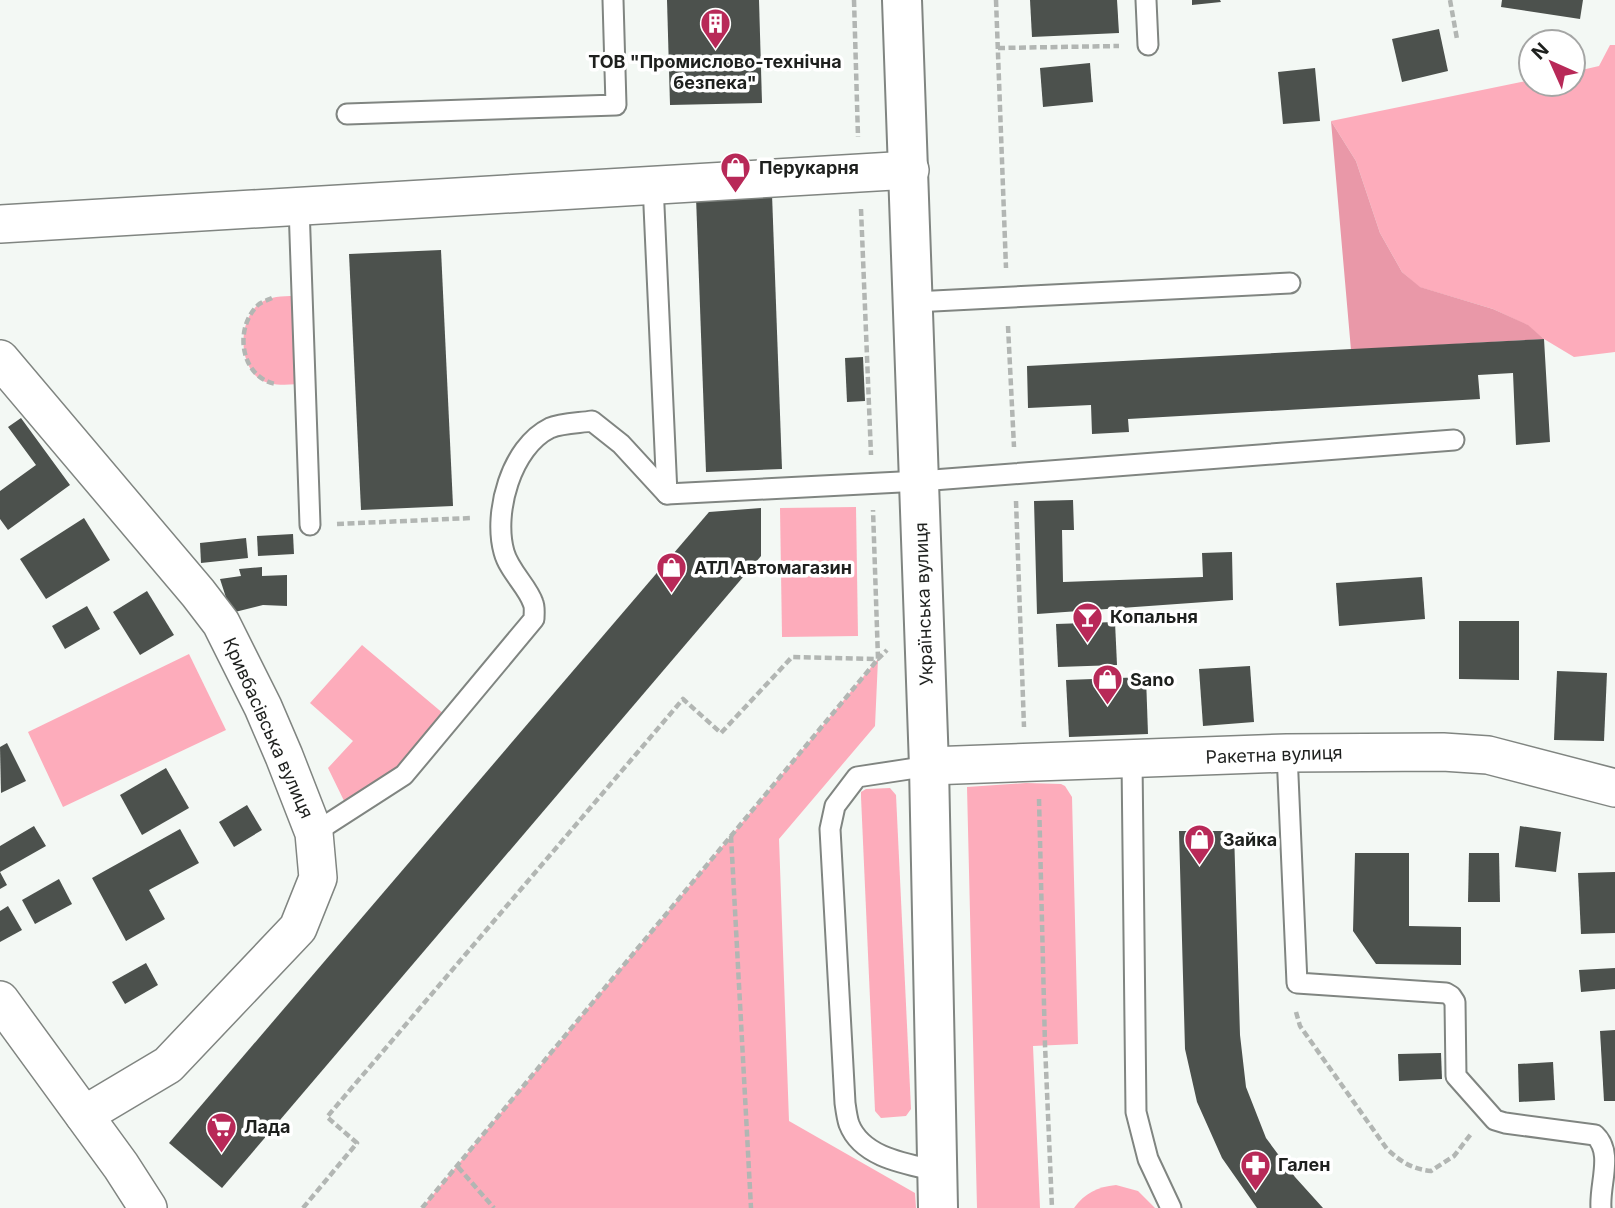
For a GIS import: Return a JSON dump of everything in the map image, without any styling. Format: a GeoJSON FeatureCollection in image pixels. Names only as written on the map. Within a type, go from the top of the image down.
{"type":"FeatureCollection","features":[{"type":"Feature","properties":{"kind":"main road","name":"Українська вулиця"},"geometry":{"type":"LineString","coordinates":[[902,0],[929,766],[938,1189]]}},
{"type":"Feature","properties":{"kind":"street"},"geometry":{"type":"LineString","coordinates":[[0,224],[910,170]]}},
{"type":"Feature","properties":{"kind":"street","name":"Кривбасівська вулиця"},"geometry":{"type":"LineString","coordinates":[[0,359],[221,623],[263,708],[314,833],[318,878],[298,928],[168,1065],[84,1115]]}},
{"type":"Feature","properties":{"kind":"street","name":"Ракетна вулиця"},"geometry":{"type":"LineString","coordinates":[[929,766],[1287,753],[1443,752],[1488,755],[1615,788]]}},
{"type":"Feature","properties":{"kind":"street"},"geometry":{"type":"LineString","coordinates":[[0,1000],[148,1208]]}},
{"type":"Feature","properties":{"kind":"lane"},"geometry":{"type":"LineString","coordinates":[[347,114],[616,105],[613,0]]}},
{"type":"Feature","properties":{"kind":"lane"},"geometry":{"type":"LineString","coordinates":[[1146,0],[1148,45]]}},
{"type":"Feature","properties":{"kind":"lane"},"geometry":{"type":"LineString","coordinates":[[653,184],[667,494]]}},
{"type":"Feature","properties":{"kind":"lane"},"geometry":{"type":"LineString","coordinates":[[299,206],[310,525]]}},
{"type":"Feature","properties":{"kind":"lane"},"geometry":{"type":"LineString","coordinates":[[914,302],[1290,283]]}},
{"type":"Feature","properties":{"kind":"lane"},"geometry":{"type":"LineString","coordinates":[[314,833],[404,775],[534,619],[533,602],[503,552],[500,517],[513,470],[530,443],[551,428],[592,421],[621,444],[667,494]]}},
{"type":"Feature","properties":{"kind":"lane"},"geometry":{"type":"LineString","coordinates":[[667,494],[920,481],[1454,440]]}},
{"type":"Feature","properties":{"kind":"lane"},"geometry":{"type":"LineString","coordinates":[[1287,753],[1297,984],[1446,993],[1451,996],[1455,1002],[1456,1076],[1495,1120],[1595,1135],[1602,1142],[1605,1151],[1601,1208]]}},
{"type":"Feature","properties":{"kind":"lane"},"geometry":{"type":"LineString","coordinates":[[1132,760],[1136,1112],[1148,1159],[1171,1208]]}},
{"type":"Feature","properties":{"kind":"lane"},"geometry":{"type":"LineString","coordinates":[[929,766],[857,777],[835,806],[830,829],[845,1103],[849,1126],[869,1147],[938,1189]]}},
{"type":"Feature","properties":{"kind":"path"},"geometry":{"type":"LineString","coordinates":[[854,0],[878,659]]}},
{"type":"Feature","properties":{"kind":"path"},"geometry":{"type":"LineString","coordinates":[[996,0],[1015,474],[1033,763],[1039,797],[1052,1208]]}},
{"type":"Feature","properties":{"kind":"path"},"geometry":{"type":"LineString","coordinates":[[1450,0],[1457,39]]}},
{"type":"Feature","properties":{"kind":"path"},"geometry":{"type":"LineString","coordinates":[[998,48],[1148,45]]}},
{"type":"Feature","properties":{"kind":"path"},"geometry":{"type":"LineString","coordinates":[[280,395],[279,385],[258,378],[248,365],[243,333],[248,318],[259,304],[274,297],[303,296]]}},
{"type":"Feature","properties":{"kind":"path"},"geometry":{"type":"LineString","coordinates":[[310,525],[500,517]]}},
{"type":"Feature","properties":{"kind":"path"},"geometry":{"type":"LineString","coordinates":[[422,1208],[923,606]]}},
{"type":"Feature","properties":{"kind":"path"},"geometry":{"type":"LineString","coordinates":[[303,1208],[357,1143],[327,1117],[683,699],[721,733],[792,657],[878,659]]}},
{"type":"Feature","properties":{"kind":"path"},"geometry":{"type":"LineString","coordinates":[[731,836],[751,1208]]}},
{"type":"Feature","properties":{"kind":"path"},"geometry":{"type":"LineString","coordinates":[[1297,984],[1296,1011],[1300,1026],[1387,1149],[1402,1163],[1431,1171],[1439,1167],[1454,1156],[1488,1113]]}},
{"type":"Feature","properties":{"kind":"path"},"geometry":{"type":"LineString","coordinates":[[458,1167],[494,1208]]}},
{"type":"Feature","properties":{"kind":"shaded area"},"geometry":{"type":"Polygon","coordinates":[[[1610,45],[1615,45],[1615,352],[1574,357],[1527,325],[1493,309],[1419,287],[1402,272],[1380,233],[1356,161],[1331,121],[1517,83],[1517,98],[1587,98],[1587,69],[1599,66],[1610,45]]]}},
{"type":"Feature","properties":{"kind":"shaded area"},"geometry":{"type":"Polygon","coordinates":[[[1331,121],[1356,161],[1380,233],[1402,272],[1420,287],[1493,309],[1528,325],[1544,339],[1351,350],[1331,121]]]}},
{"type":"Feature","properties":{"kind":"shaded area"},"geometry":{"type":"Polygon","coordinates":[[[281,296],[303,296],[305,384],[268,383],[257,377],[246,361],[244,340],[248,319],[253,310],[265,300],[281,296]]]}},
{"type":"Feature","properties":{"kind":"shaded area"},"geometry":{"type":"Polygon","coordinates":[[[856,507],[858,636],[782,637],[780,508],[856,507]]]}},
{"type":"Feature","properties":{"kind":"shaded area"},"geometry":{"type":"Polygon","coordinates":[[[362,645],[451,720],[404,775],[349,811],[328,768],[353,741],[310,703],[362,645]]]}},
{"type":"Feature","properties":{"kind":"shaded area"},"geometry":{"type":"Polygon","coordinates":[[[189,654],[226,730],[63,807],[28,732],[189,654]]]}},
{"type":"Feature","properties":{"kind":"shaded area"},"geometry":{"type":"Polygon","coordinates":[[[878,659],[875,726],[779,839],[789,1121],[915,1193],[916,1208],[422,1208],[878,659]]]}},
{"type":"Feature","properties":{"kind":"shaded area"},"geometry":{"type":"Polygon","coordinates":[[[1026,783],[1061,784],[1072,797],[1078,1044],[1033,1046],[1040,1208],[977,1208],[967,787],[1026,783]]]}},
{"type":"Feature","properties":{"kind":"shaded area"},"geometry":{"type":"Polygon","coordinates":[[[890,788],[896,795],[911,1109],[906,1116],[881,1118],[875,1111],[861,792],[866,789],[890,788]]]}},
{"type":"Feature","properties":{"kind":"shaded area"},"geometry":{"type":"Polygon","coordinates":[[[1116,1185],[1138,1191],[1155,1208],[1074,1208],[1092,1192],[1116,1185]]]}},
{"type":"Feature","properties":{"kind":"building","name":"ТОВ \"Промислово-технічна безпека\""},"geometry":{"type":"Polygon","coordinates":[[[667,0],[759,0],[762,103],[670,105],[667,0]]]}},
{"type":"Feature","properties":{"kind":"building"},"geometry":{"type":"Polygon","coordinates":[[[1030,0],[1117,0],[1119,33],[1032,37],[1030,0]]]}},
{"type":"Feature","properties":{"kind":"building"},"geometry":{"type":"Polygon","coordinates":[[[1192,0],[1220,0],[1221,2],[1192,5],[1192,0]]]}},
{"type":"Feature","properties":{"kind":"building"},"geometry":{"type":"Polygon","coordinates":[[[1502,0],[1583,0],[1580,19],[1501,7],[1502,0]]]}},
{"type":"Feature","properties":{"kind":"building"},"geometry":{"type":"Polygon","coordinates":[[[1439,29],[1448,71],[1402,82],[1392,39],[1439,29]]]}},
{"type":"Feature","properties":{"kind":"building"},"geometry":{"type":"Polygon","coordinates":[[[1090,63],[1093,102],[1043,107],[1040,68],[1090,63]]]}},
{"type":"Feature","properties":{"kind":"building"},"geometry":{"type":"Polygon","coordinates":[[[1315,68],[1320,121],[1283,124],[1278,72],[1315,68]]]}},
{"type":"Feature","properties":{"kind":"building"},"geometry":{"type":"Polygon","coordinates":[[[772,194],[782,469],[706,472],[696,197],[772,194]]]}},
{"type":"Feature","properties":{"kind":"building"},"geometry":{"type":"Polygon","coordinates":[[[441,250],[453,506],[361,510],[349,254],[441,250]]]}},
{"type":"Feature","properties":{"kind":"building"},"geometry":{"type":"Polygon","coordinates":[[[1544,339],[1550,442],[1516,445],[1513,373],[1478,375],[1480,399],[1128,419],[1129,432],[1092,434],[1091,405],[1028,408],[1027,366],[1544,339]]]}},
{"type":"Feature","properties":{"kind":"building"},"geometry":{"type":"Polygon","coordinates":[[[863,357],[865,401],[847,402],[845,358],[863,357]]]}},
{"type":"Feature","properties":{"kind":"building"},"geometry":{"type":"Polygon","coordinates":[[[21,418],[70,485],[8,530],[0,519],[0,491],[36,465],[8,427],[21,418]]]}},
{"type":"Feature","properties":{"kind":"building"},"geometry":{"type":"Polygon","coordinates":[[[1073,500],[1074,530],[1062,530],[1063,582],[1203,577],[1202,553],[1232,552],[1233,600],[1037,614],[1034,501],[1073,500]]]}},
{"type":"Feature","properties":{"kind":"building"},"geometry":{"type":"Polygon","coordinates":[[[761,508],[761,556],[222,1188],[169,1143],[709,512],[761,508]]]}},
{"type":"Feature","properties":{"kind":"building"},"geometry":{"type":"Polygon","coordinates":[[[84,518],[110,560],[46,599],[20,559],[84,518]]]}},
{"type":"Feature","properties":{"kind":"building"},"geometry":{"type":"Polygon","coordinates":[[[293,534],[294,554],[258,556],[257,536],[293,534]]]}},
{"type":"Feature","properties":{"kind":"building"},"geometry":{"type":"Polygon","coordinates":[[[246,538],[248,558],[201,563],[200,543],[246,538]]]}},
{"type":"Feature","properties":{"kind":"building"},"geometry":{"type":"Polygon","coordinates":[[[262,567],[262,576],[287,575],[287,606],[263,605],[231,613],[220,579],[241,576],[239,569],[262,567]]]}},
{"type":"Feature","properties":{"kind":"building"},"geometry":{"type":"Polygon","coordinates":[[[1422,577],[1425,619],[1339,626],[1336,583],[1422,577]]]}},
{"type":"Feature","properties":{"kind":"building"},"geometry":{"type":"Polygon","coordinates":[[[147,591],[174,635],[140,655],[113,612],[147,591]]]}},
{"type":"Feature","properties":{"kind":"building"},"geometry":{"type":"Polygon","coordinates":[[[87,606],[100,629],[65,649],[52,626],[87,606]]]}},
{"type":"Feature","properties":{"kind":"building"},"geometry":{"type":"Polygon","coordinates":[[[1459,621],[1519,621],[1519,680],[1459,679],[1459,621]]]}},
{"type":"Feature","properties":{"kind":"building","name":"Копальня"},"geometry":{"type":"Polygon","coordinates":[[[1115,622],[1117,665],[1058,667],[1056,624],[1115,622]]]}},
{"type":"Feature","properties":{"kind":"building"},"geometry":{"type":"Polygon","coordinates":[[[1250,666],[1254,722],[1203,726],[1199,669],[1250,666]]]}},
{"type":"Feature","properties":{"kind":"building"},"geometry":{"type":"Polygon","coordinates":[[[1557,671],[1607,673],[1604,741],[1554,740],[1557,671]]]}},
{"type":"Feature","properties":{"kind":"building","name":"Sano"},"geometry":{"type":"Polygon","coordinates":[[[1146,677],[1148,734],[1069,737],[1066,680],[1146,677]]]}},
{"type":"Feature","properties":{"kind":"building"},"geometry":{"type":"Polygon","coordinates":[[[7,743],[26,781],[1,793],[0,747],[7,743]]]}},
{"type":"Feature","properties":{"kind":"building"},"geometry":{"type":"Polygon","coordinates":[[[166,768],[189,808],[142,835],[120,795],[166,768]]]}},
{"type":"Feature","properties":{"kind":"building"},"geometry":{"type":"Polygon","coordinates":[[[247,805],[262,830],[234,847],[219,822],[247,805]]]}},
{"type":"Feature","properties":{"kind":"building"},"geometry":{"type":"Polygon","coordinates":[[[34,826],[46,846],[0,872],[0,846],[34,826]]]}},
{"type":"Feature","properties":{"kind":"building"},"geometry":{"type":"Polygon","coordinates":[[[1520,826],[1561,832],[1556,872],[1515,867],[1520,826]]]}},
{"type":"Feature","properties":{"kind":"building"},"geometry":{"type":"Polygon","coordinates":[[[180,829],[199,863],[149,890],[165,919],[126,941],[92,878],[180,829]]]}},
{"type":"Feature","properties":{"kind":"building"},"geometry":{"type":"Polygon","coordinates":[[[1179,831],[1234,831],[1240,1035],[1246,1087],[1266,1138],[1295,1177],[1323,1208],[1257,1208],[1222,1158],[1197,1102],[1185,1049],[1179,831]]]}},
{"type":"Feature","properties":{"kind":"building"},"geometry":{"type":"Polygon","coordinates":[[[1355,853],[1409,853],[1409,926],[1461,927],[1461,965],[1376,964],[1353,931],[1355,853]]]}},
{"type":"Feature","properties":{"kind":"building"},"geometry":{"type":"Polygon","coordinates":[[[1469,853],[1499,853],[1500,902],[1468,902],[1469,853]]]}},
{"type":"Feature","properties":{"kind":"building"},"geometry":{"type":"Polygon","coordinates":[[[0,872],[7,885],[0,889],[0,872]]]}},
{"type":"Feature","properties":{"kind":"building"},"geometry":{"type":"Polygon","coordinates":[[[1615,872],[1615,933],[1581,934],[1578,873],[1615,872]]]}},
{"type":"Feature","properties":{"kind":"building"},"geometry":{"type":"Polygon","coordinates":[[[59,879],[72,904],[35,924],[22,900],[59,879]]]}},
{"type":"Feature","properties":{"kind":"building"},"geometry":{"type":"Polygon","coordinates":[[[8,906],[22,930],[0,942],[0,911],[8,906]]]}},
{"type":"Feature","properties":{"kind":"building"},"geometry":{"type":"Polygon","coordinates":[[[146,963],[158,985],[125,1004],[112,982],[146,963]]]}},
{"type":"Feature","properties":{"kind":"building"},"geometry":{"type":"Polygon","coordinates":[[[1615,968],[1615,989],[1581,992],[1579,970],[1615,968]]]}},
{"type":"Feature","properties":{"kind":"building"},"geometry":{"type":"Polygon","coordinates":[[[1615,1030],[1615,1101],[1604,1101],[1600,1031],[1615,1030]]]}},
{"type":"Feature","properties":{"kind":"building"},"geometry":{"type":"Polygon","coordinates":[[[1441,1053],[1442,1079],[1399,1081],[1398,1054],[1441,1053]]]}},
{"type":"Feature","properties":{"kind":"building"},"geometry":{"type":"Polygon","coordinates":[[[1553,1062],[1555,1100],[1519,1102],[1518,1064],[1553,1062]]]}},
{"type":"Feature","properties":{"kind":"place","name":"ТОВ \"Промислово-технічна безпека\""},"geometry":{"type":"Point","coordinates":[715,51]}},
{"type":"Feature","properties":{"kind":"place","name":"Перукарня"},"geometry":{"type":"Point","coordinates":[736,195]}},
{"type":"Feature","properties":{"kind":"place","name":"АТЛ Автомагазин"},"geometry":{"type":"Point","coordinates":[671,595]}},
{"type":"Feature","properties":{"kind":"place","name":"Копальня"},"geometry":{"type":"Point","coordinates":[1087,644]}},
{"type":"Feature","properties":{"kind":"place","name":"Sano"},"geometry":{"type":"Point","coordinates":[1107,707]}},
{"type":"Feature","properties":{"kind":"place","name":"Зайка"},"geometry":{"type":"Point","coordinates":[1200,867]}},
{"type":"Feature","properties":{"kind":"place","name":"Лада"},"geometry":{"type":"Point","coordinates":[221,1154]}},
{"type":"Feature","properties":{"kind":"place","name":"Гален"},"geometry":{"type":"Point","coordinates":[1255,1192]}}]}
